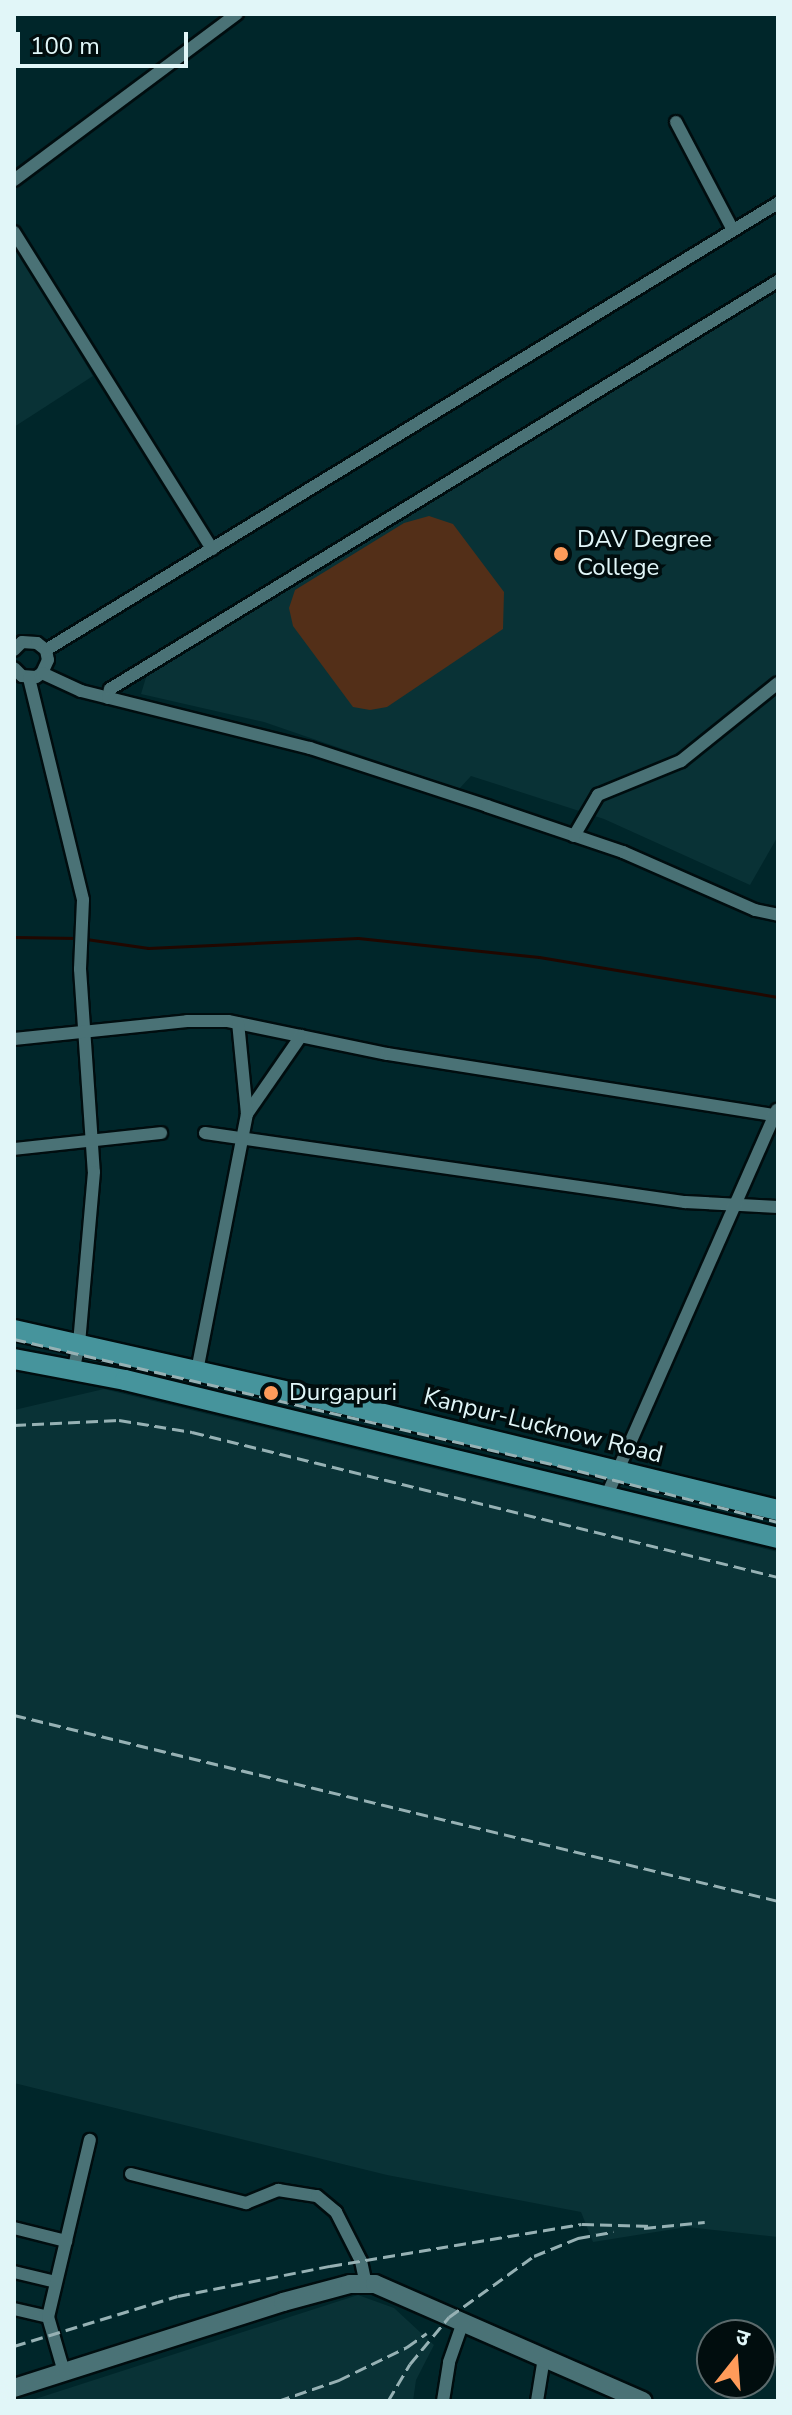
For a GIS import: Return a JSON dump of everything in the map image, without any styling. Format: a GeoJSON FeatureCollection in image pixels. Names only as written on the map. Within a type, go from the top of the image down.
{"type":"FeatureCollection","features":[{"type":"Feature","properties":{"kind":"main road","name":"Kanpur-Lucknow Road"},"geometry":{"type":"LineString","coordinates":[[14,1330],[778,1510]]}},
{"type":"Feature","properties":{"kind":"main road"},"geometry":{"type":"LineString","coordinates":[[14,1359],[125,1380],[778,1538]]}},
{"type":"Feature","properties":{"kind":"street"},"geometry":{"type":"LineString","coordinates":[[14,180],[237,14]]}},
{"type":"Feature","properties":{"kind":"street"},"geometry":{"type":"LineString","coordinates":[[676,122],[733,230]]}},
{"type":"Feature","properties":{"kind":"street"},"geometry":{"type":"LineString","coordinates":[[46,650],[778,203]]}},
{"type":"Feature","properties":{"kind":"street"},"geometry":{"type":"LineString","coordinates":[[14,232],[212,549]]}},
{"type":"Feature","properties":{"kind":"street"},"geometry":{"type":"LineString","coordinates":[[108,698],[110,689],[778,281]]}},
{"type":"Feature","properties":{"kind":"street"},"geometry":{"type":"LineString","coordinates":[[16,643],[30,641],[46,650],[48,660],[42,673]]}},
{"type":"Feature","properties":{"kind":"street"},"geometry":{"type":"LineString","coordinates":[[14,668],[29,678],[83,900],[81,951],[94,1172],[79,1344],[73,1372]]}},
{"type":"Feature","properties":{"kind":"street"},"geometry":{"type":"LineString","coordinates":[[29,678],[42,673],[108,698],[310,748],[623,852],[755,910],[778,915]]}},
{"type":"Feature","properties":{"kind":"street"},"geometry":{"type":"LineString","coordinates":[[574,836],[598,795],[681,761],[778,683]]}},
{"type":"Feature","properties":{"kind":"street"},"geometry":{"type":"LineString","coordinates":[[14,1039],[187,1021],[238,1023],[388,1054],[777,1112],[607,1495]]}},
{"type":"Feature","properties":{"kind":"street"},"geometry":{"type":"LineString","coordinates":[[197,1371],[247,1114],[238,1023]]}},
{"type":"Feature","properties":{"kind":"street"},"geometry":{"type":"LineString","coordinates":[[247,1114],[301,1036]]}},
{"type":"Feature","properties":{"kind":"street"},"geometry":{"type":"LineString","coordinates":[[14,1149],[161,1133]]}},
{"type":"Feature","properties":{"kind":"street"},"geometry":{"type":"LineString","coordinates":[[205,1133],[685,1202],[737,1202],[778,1207]]}},
{"type":"Feature","properties":{"kind":"street"},"geometry":{"type":"LineString","coordinates":[[64,2372],[48,2317],[90,2140]]}},
{"type":"Feature","properties":{"kind":"street"},"geometry":{"type":"LineString","coordinates":[[131,2174],[246,2203],[278,2190],[317,2196],[336,2212],[361,2261],[366,2284]]}},
{"type":"Feature","properties":{"kind":"street"},"geometry":{"type":"LineString","coordinates":[[14,2228],[66,2241]]}},
{"type":"Feature","properties":{"kind":"street"},"geometry":{"type":"LineString","coordinates":[[14,2272],[56,2282]]}},
{"type":"Feature","properties":{"kind":"street"},"geometry":{"type":"LineString","coordinates":[[14,2388],[283,2302],[350,2284],[375,2284],[643,2401]]}},
{"type":"Feature","properties":{"kind":"street"},"geometry":{"type":"LineString","coordinates":[[14,2309],[48,2317]]}},
{"type":"Feature","properties":{"kind":"street"},"geometry":{"type":"LineString","coordinates":[[443,2401],[449,2362],[463,2322]]}},
{"type":"Feature","properties":{"kind":"street"},"geometry":{"type":"LineString","coordinates":[[537,2401],[544,2358]]}},
{"type":"Feature","properties":{"kind":"shaded area"},"geometry":{"type":"Polygon","coordinates":[[[14,245],[93,376],[14,427],[14,245]]]}},
{"type":"Feature","properties":{"kind":"shaded area","name":"DAV Degree College"},"geometry":{"type":"Polygon","coordinates":[[[778,288],[778,836],[750,885],[604,819],[471,776],[459,789],[264,722],[141,694],[147,674],[778,288]]]}},
{"type":"Feature","properties":{"kind":"shaded area"},"geometry":{"type":"Polygon","coordinates":[[[429,516],[453,524],[504,592],[503,629],[387,707],[370,710],[353,707],[293,626],[289,608],[295,590],[404,523],[429,516]]]}},
{"type":"Feature","properties":{"kind":"shaded area"},"geometry":{"type":"Polygon","coordinates":[[[104,1389],[778,1552],[778,2237],[687,2227],[593,2242],[581,2212],[387,2175],[14,2083],[14,1410],[104,1389]]]}},
{"type":"Feature","properties":{"kind":"shaded area"},"geometry":{"type":"Polygon","coordinates":[[[358,2295],[394,2308],[434,2345],[416,2380],[413,2401],[29,2401],[358,2295]]]}},
{"type":"Feature","properties":{"kind":"waterway"},"geometry":{"type":"LineString","coordinates":[[14,937],[78,938]]}},
{"type":"Feature","properties":{"kind":"waterway"},"geometry":{"type":"LineString","coordinates":[[86,939],[148,948],[358,938],[539,957],[778,997]]}},
{"type":"Feature","properties":{"kind":"railway"},"geometry":{"type":"LineString","coordinates":[[14,1339],[560,1466],[778,1522]]}},
{"type":"Feature","properties":{"kind":"railway"},"geometry":{"type":"LineString","coordinates":[[14,1425],[119,1420],[192,1432],[778,1577]]}},
{"type":"Feature","properties":{"kind":"railway"},"geometry":{"type":"LineString","coordinates":[[14,1715],[778,1901]]}},
{"type":"Feature","properties":{"kind":"railway"},"geometry":{"type":"LineString","coordinates":[[644,2228],[705,2222]]}},
{"type":"Feature","properties":{"kind":"railway"},"geometry":{"type":"LineString","coordinates":[[14,2346],[178,2296],[330,2266],[582,2224],[653,2226]]}},
{"type":"Feature","properties":{"kind":"railway"},"geometry":{"type":"LineString","coordinates":[[388,2401],[410,2364],[449,2317],[534,2256],[578,2238],[613,2232]]}},
{"type":"Feature","properties":{"kind":"railway"},"geometry":{"type":"LineString","coordinates":[[278,2401],[339,2380],[407,2347],[427,2333]]}},
{"type":"Feature","properties":{"kind":"place","name":"DAV Degree College"},"geometry":{"type":"Point","coordinates":[561,554]}},
{"type":"Feature","properties":{"kind":"place","name":"Durgapuri"},"geometry":{"type":"Point","coordinates":[271,1393]}}]}
